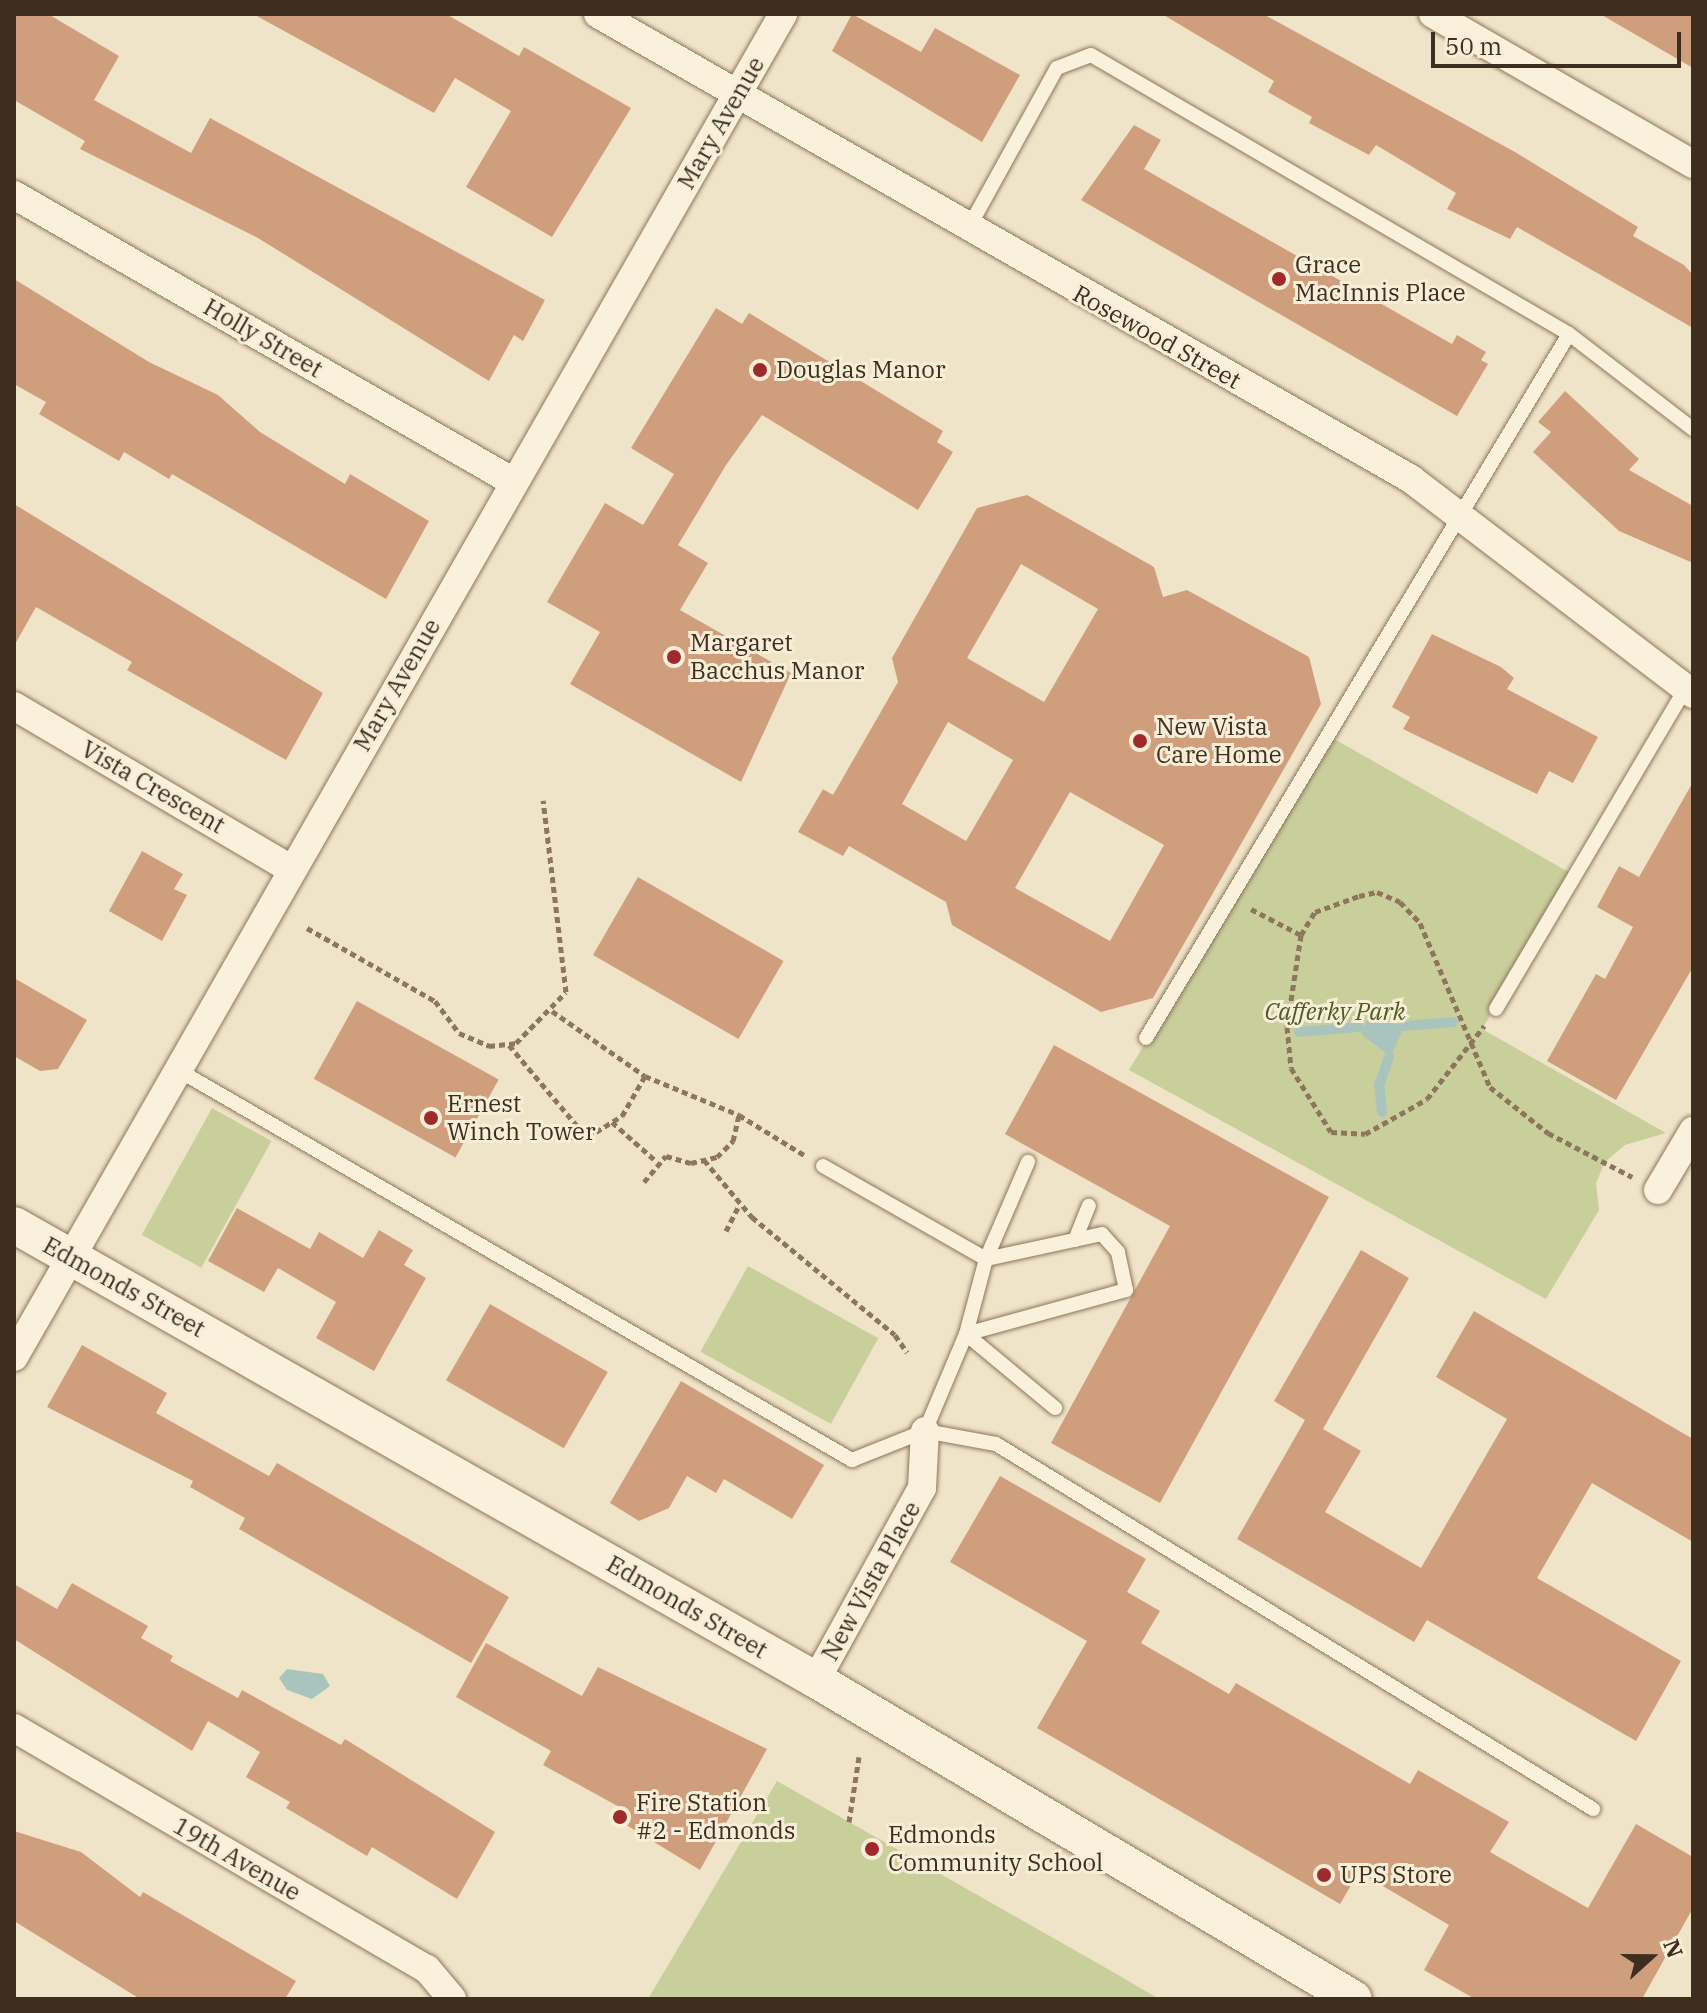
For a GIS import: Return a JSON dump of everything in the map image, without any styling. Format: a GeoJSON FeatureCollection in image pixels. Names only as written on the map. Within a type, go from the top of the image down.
{"type":"FeatureCollection","features":[{"type":"Feature","properties":{"kind":"street","name":"Rosewood Street"},"geometry":{"type":"LineString","coordinates":[[598,14],[1457,510],[1689,691]]}},
{"type":"Feature","properties":{"kind":"street","name":"Mary Avenue"},"geometry":{"type":"LineString","coordinates":[[14,1357],[512,481],[783,14]]}},
{"type":"Feature","properties":{"kind":"street"},"geometry":{"type":"LineString","coordinates":[[1433,14],[1693,164]]}},
{"type":"Feature","properties":{"kind":"street","name":"Holly Street"},"geometry":{"type":"LineString","coordinates":[[14,195],[512,481]]}},
{"type":"Feature","properties":{"kind":"street","name":"Vista Crescent"},"geometry":{"type":"LineString","coordinates":[[14,706],[291,869]]}},
{"type":"Feature","properties":{"kind":"street"},"geometry":{"type":"LineString","coordinates":[[1658,1190],[1693,1131]]}},
{"type":"Feature","properties":{"kind":"street","name":"Edmonds Street"},"geometry":{"type":"LineString","coordinates":[[14,1225],[816,1680],[1354,1999]]}},
{"type":"Feature","properties":{"kind":"street","name":"New Vista Place"},"geometry":{"type":"LineString","coordinates":[[816,1680],[922,1488],[925,1431]]}},
{"type":"Feature","properties":{"kind":"street","name":"19th Avenue"},"geometry":{"type":"LineString","coordinates":[[14,1728],[427,1969],[452,1999]]}},
{"type":"Feature","properties":{"kind":"lane"},"geometry":{"type":"LineString","coordinates":[[968,229],[1057,68],[1091,55],[1569,334],[1693,429]]}},
{"type":"Feature","properties":{"kind":"lane"},"geometry":{"type":"LineString","coordinates":[[1146,1038],[1450,538],[1457,510],[1569,334]]}},
{"type":"Feature","properties":{"kind":"lane"},"geometry":{"type":"LineString","coordinates":[[1496,1009],[1689,691]]}},
{"type":"Feature","properties":{"kind":"lane"},"geometry":{"type":"LineString","coordinates":[[178,1070],[852,1460],[925,1431],[996,1444],[1593,1809]]}},
{"type":"Feature","properties":{"kind":"lane"},"geometry":{"type":"LineString","coordinates":[[925,1431],[966,1334],[986,1259],[1028,1162]]}},
{"type":"Feature","properties":{"kind":"lane"},"geometry":{"type":"LineString","coordinates":[[823,1166],[986,1259],[1102,1234],[1118,1252],[1126,1290],[966,1334]]}},
{"type":"Feature","properties":{"kind":"lane"},"geometry":{"type":"LineString","coordinates":[[1075,1240],[1089,1206]]}},
{"type":"Feature","properties":{"kind":"lane"},"geometry":{"type":"LineString","coordinates":[[966,1334],[1055,1408]]}},
{"type":"Feature","properties":{"kind":"path"},"geometry":{"type":"LineString","coordinates":[[509,1045],[552,1011],[566,992],[566,959],[543,800]]}},
{"type":"Feature","properties":{"kind":"path"},"geometry":{"type":"LineString","coordinates":[[1496,1009],[1471,1044],[1427,1099],[1395,1120],[1365,1134],[1331,1132],[1291,1068],[1287,1027],[1301,935],[1315,912],[1377,892],[1400,902],[1420,923],[1471,1044],[1490,1087],[1518,1112],[1658,1190]]}},
{"type":"Feature","properties":{"kind":"path"},"geometry":{"type":"LineString","coordinates":[[1231,898],[1301,935]]}},
{"type":"Feature","properties":{"kind":"path"},"geometry":{"type":"LineString","coordinates":[[307,928],[435,1001],[459,1033],[509,1045],[579,1128],[596,1132],[612,1122],[645,1076]]}},
{"type":"Feature","properties":{"kind":"path"},"geometry":{"type":"LineString","coordinates":[[552,1011],[645,1076],[739,1115],[823,1166]]}},
{"type":"Feature","properties":{"kind":"path"},"geometry":{"type":"LineString","coordinates":[[612,1122],[655,1160],[704,1160],[733,1141],[739,1115]]}},
{"type":"Feature","properties":{"kind":"path"},"geometry":{"type":"LineString","coordinates":[[571,1139],[579,1128]]}},
{"type":"Feature","properties":{"kind":"path"},"geometry":{"type":"LineString","coordinates":[[644,1182],[655,1160]]}},
{"type":"Feature","properties":{"kind":"path"},"geometry":{"type":"LineString","coordinates":[[704,1160],[739,1205],[895,1335],[907,1352]]}},
{"type":"Feature","properties":{"kind":"path"},"geometry":{"type":"LineString","coordinates":[[726,1231],[739,1205]]}},
{"type":"Feature","properties":{"kind":"path"},"geometry":{"type":"LineString","coordinates":[[849,1822],[859,1757]]}},
{"type":"Feature","properties":{"kind":"green space","name":"Cafferky Park"},"geometry":{"type":"Polygon","coordinates":[[[1329,736],[1574,875],[1482,1029],[1666,1133],[1625,1145],[1605,1162],[1596,1183],[1599,1210],[1546,1299],[1129,1070],[1329,736]]]}},
{"type":"Feature","properties":{"kind":"green space"},"geometry":{"type":"Polygon","coordinates":[[[212,1108],[271,1141],[201,1268],[142,1235],[212,1108]]]}},
{"type":"Feature","properties":{"kind":"green space"},"geometry":{"type":"Polygon","coordinates":[[[748,1266],[878,1338],[831,1424],[700,1352],[748,1266]]]}},
{"type":"Feature","properties":{"kind":"green space"},"geometry":{"type":"Polygon","coordinates":[[[777,1781],[1120,1976],[1159,1999],[648,1999],[777,1781]]]}},
{"type":"Feature","properties":{"kind":"water"},"geometry":{"type":"Polygon","coordinates":[[[1369,1016],[1404,1026],[1391,1057],[1361,1034],[1369,1016]]]}},
{"type":"Feature","properties":{"kind":"water"},"geometry":{"type":"Polygon","coordinates":[[[287,1669],[323,1674],[330,1686],[312,1699],[287,1690],[279,1678],[287,1669]]]}},
{"type":"Feature","properties":{"kind":"building"},"geometry":{"type":"Polygon","coordinates":[[[14,14],[48,14],[119,56],[94,100],[191,153],[210,118],[545,300],[523,341],[514,335],[489,381],[258,238],[80,149],[85,141],[14,100],[14,14]]]}},
{"type":"Feature","properties":{"kind":"building"},"geometry":{"type":"Polygon","coordinates":[[[253,14],[446,14],[519,56],[524,47],[631,108],[552,237],[466,187],[511,111],[455,78],[434,113],[253,14]]]}},
{"type":"Feature","properties":{"kind":"building"},"geometry":{"type":"Polygon","coordinates":[[[852,14],[921,52],[935,28],[1020,75],[982,142],[832,51],[852,14]]]}},
{"type":"Feature","properties":{"kind":"building"},"geometry":{"type":"Polygon","coordinates":[[[1162,14],[1263,14],[1515,152],[1638,227],[1633,236],[1684,265],[1693,275],[1693,328],[1517,227],[1510,239],[1447,209],[1456,193],[1376,145],[1369,155],[1309,123],[1312,117],[1268,92],[1274,81],[1162,14]]]}},
{"type":"Feature","properties":{"kind":"building"},"geometry":{"type":"Polygon","coordinates":[[[1600,14],[1693,14],[1693,68],[1600,14]]]}},
{"type":"Feature","properties":{"kind":"building","name":"Grace MacInnis Place"},"geometry":{"type":"Polygon","coordinates":[[[1134,125],[1161,140],[1144,169],[1452,344],[1457,335],[1486,352],[1481,360],[1488,364],[1457,416],[1081,200],[1134,125]]]}},
{"type":"Feature","properties":{"kind":"building"},"geometry":{"type":"Polygon","coordinates":[[[14,279],[149,362],[218,395],[260,432],[345,484],[350,474],[429,521],[386,599],[172,474],[169,479],[124,452],[119,461],[39,414],[46,402],[14,384],[14,279]]]}},
{"type":"Feature","properties":{"kind":"building"},"geometry":{"type":"Polygon","coordinates":[[[716,308],[742,324],[749,313],[943,431],[937,442],[953,452],[918,510],[762,415],[726,465],[678,545],[708,563],[680,610],[791,673],[741,782],[570,684],[600,632],[547,602],[605,503],[643,525],[674,474],[631,448],[716,308]]]}},
{"type":"Feature","properties":{"kind":"building"},"geometry":{"type":"Polygon","coordinates":[[[1565,391],[1639,459],[1629,470],[1693,506],[1693,563],[1619,531],[1533,452],[1551,432],[1538,422],[1565,391]]]}},
{"type":"Feature","properties":{"kind":"building","name":"New Vista Care Home"},"geometry":{"type":"Polygon","coordinates":[[[1027,495],[1154,567],[1163,597],[1187,590],[1309,657],[1321,704],[1153,998],[1101,1012],[952,925],[946,902],[849,846],[843,856],[798,832],[823,789],[833,795],[898,682],[892,658],[977,508],[1027,495]],[[1021,564],[967,658],[1044,702],[1098,609],[1021,564]],[[948,722],[902,804],[966,841],[1013,760],[948,722]],[[1070,792],[1015,888],[1110,941],[1164,845],[1070,792]]]}},
{"type":"Feature","properties":{"kind":"building"},"geometry":{"type":"Polygon","coordinates":[[[14,504],[323,693],[286,760],[127,670],[132,662],[36,607],[14,646],[14,504]]]}},
{"type":"Feature","properties":{"kind":"building"},"geometry":{"type":"Polygon","coordinates":[[[1432,634],[1501,667],[1514,678],[1507,689],[1598,737],[1573,783],[1549,771],[1537,794],[1403,729],[1410,717],[1392,707],[1432,634]]]}},
{"type":"Feature","properties":{"kind":"building"},"geometry":{"type":"Polygon","coordinates":[[[1693,782],[1693,967],[1616,1100],[1547,1061],[1596,974],[1605,979],[1633,927],[1597,907],[1619,866],[1639,877],[1693,782]]]}},
{"type":"Feature","properties":{"kind":"building"},"geometry":{"type":"Polygon","coordinates":[[[142,851],[183,874],[174,889],[187,895],[162,941],[109,911],[142,851]]]}},
{"type":"Feature","properties":{"kind":"building"},"geometry":{"type":"Polygon","coordinates":[[[638,877],[783,961],[738,1039],[593,955],[638,877]]]}},
{"type":"Feature","properties":{"kind":"building"},"geometry":{"type":"Polygon","coordinates":[[[14,978],[87,1020],[58,1069],[40,1071],[14,1056],[14,978]]]}},
{"type":"Feature","properties":{"kind":"building","name":"Ernest Winch Tower"},"geometry":{"type":"Polygon","coordinates":[[[357,1001],[499,1080],[456,1157],[314,1079],[357,1001]]]}},
{"type":"Feature","properties":{"kind":"building"},"geometry":{"type":"Polygon","coordinates":[[[1054,1045],[1329,1197],[1160,1503],[1051,1443],[1170,1226],[1005,1134],[1054,1045]]]}},
{"type":"Feature","properties":{"kind":"building"},"geometry":{"type":"Polygon","coordinates":[[[237,1208],[310,1249],[319,1232],[363,1258],[379,1230],[413,1250],[404,1265],[426,1278],[374,1371],[316,1338],[336,1302],[278,1268],[264,1292],[208,1261],[237,1208]]]}},
{"type":"Feature","properties":{"kind":"building"},"geometry":{"type":"Polygon","coordinates":[[[1361,1250],[1409,1278],[1323,1429],[1361,1451],[1325,1512],[1421,1568],[1507,1419],[1436,1377],[1474,1311],[1693,1439],[1693,1542],[1592,1483],[1537,1578],[1681,1661],[1636,1741],[1427,1620],[1414,1642],[1237,1539],[1305,1420],[1274,1401],[1361,1250]]]}},
{"type":"Feature","properties":{"kind":"building"},"geometry":{"type":"Polygon","coordinates":[[[490,1304],[608,1372],[564,1448],[446,1380],[490,1304]]]}},
{"type":"Feature","properties":{"kind":"building"},"geometry":{"type":"Polygon","coordinates":[[[82,1345],[167,1393],[156,1413],[269,1476],[277,1463],[509,1597],[471,1663],[239,1529],[245,1518],[190,1487],[193,1481],[47,1407],[82,1345]]]}},
{"type":"Feature","properties":{"kind":"building"},"geometry":{"type":"Polygon","coordinates":[[[681,1381],[824,1465],[792,1519],[724,1479],[716,1493],[687,1476],[669,1508],[639,1521],[610,1503],[681,1381]]]}},
{"type":"Feature","properties":{"kind":"building"},"geometry":{"type":"Polygon","coordinates":[[[1000,1476],[1146,1559],[1127,1592],[1160,1611],[1141,1643],[1229,1694],[1236,1683],[1410,1784],[1418,1770],[1509,1822],[1490,1852],[1588,1908],[1636,1824],[1693,1857],[1693,1908],[1642,1999],[1475,1999],[1424,1970],[1449,1925],[1359,1872],[1340,1904],[1037,1728],[1087,1641],[950,1562],[1000,1476]]]}},
{"type":"Feature","properties":{"kind":"building"},"geometry":{"type":"Polygon","coordinates":[[[72,1583],[148,1626],[141,1638],[173,1656],[170,1661],[238,1698],[242,1690],[341,1745],[345,1739],[495,1832],[457,1899],[372,1847],[367,1856],[286,1808],[290,1802],[246,1777],[260,1752],[208,1721],[192,1751],[14,1639],[14,1584],[57,1609],[72,1583]]]}},
{"type":"Feature","properties":{"kind":"building"},"geometry":{"type":"Polygon","coordinates":[[[486,1643],[582,1696],[598,1667],[767,1749],[700,1870],[618,1820],[623,1809],[543,1765],[551,1751],[456,1697],[486,1643]]]}},
{"type":"Feature","properties":{"kind":"building"},"geometry":{"type":"Polygon","coordinates":[[[14,1831],[81,1852],[140,1897],[143,1892],[296,1981],[285,1999],[140,1999],[14,1921],[14,1831]]]}},
{"type":"Feature","properties":{"kind":"waterway"},"geometry":{"type":"LineString","coordinates":[[1404,1026],[1453,1022]]}},
{"type":"Feature","properties":{"kind":"waterway"},"geometry":{"type":"LineString","coordinates":[[1299,1032],[1359,1027]]}},
{"type":"Feature","properties":{"kind":"waterway"},"geometry":{"type":"LineString","coordinates":[[1382,1112],[1379,1085],[1389,1057]]}},
{"type":"Feature","properties":{"kind":"place","name":"Grace MacInnis Place"},"geometry":{"type":"Point","coordinates":[1279,279]}},
{"type":"Feature","properties":{"kind":"place","name":"Douglas Manor"},"geometry":{"type":"Point","coordinates":[760,370]}},
{"type":"Feature","properties":{"kind":"place","name":"Margaret Bacchus Manor"},"geometry":{"type":"Point","coordinates":[674,657]}},
{"type":"Feature","properties":{"kind":"place","name":"New Vista Care Home"},"geometry":{"type":"Point","coordinates":[1140,741]}},
{"type":"Feature","properties":{"kind":"place","name":"Ernest Winch Tower"},"geometry":{"type":"Point","coordinates":[431,1118]}},
{"type":"Feature","properties":{"kind":"place","name":"Fire Station #2 - Edmonds"},"geometry":{"type":"Point","coordinates":[620,1817]}},
{"type":"Feature","properties":{"kind":"place","name":"Edmonds Community School"},"geometry":{"type":"Point","coordinates":[872,1849]}},
{"type":"Feature","properties":{"kind":"place","name":"UPS Store"},"geometry":{"type":"Point","coordinates":[1324,1875]}}]}
